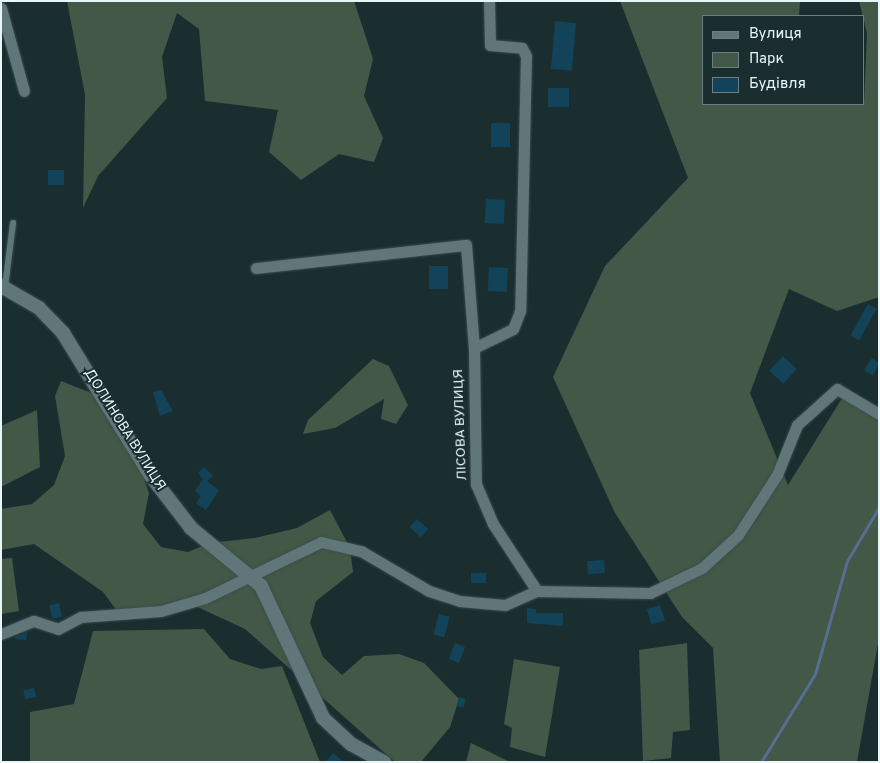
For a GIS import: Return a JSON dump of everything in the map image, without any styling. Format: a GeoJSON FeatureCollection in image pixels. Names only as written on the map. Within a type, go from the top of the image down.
{"type":"FeatureCollection","features":[{"type":"Feature","properties":{"kind":"street"},"geometry":{"type":"LineString","coordinates":[[474,348],[513,329],[520,311],[526,56],[522,48],[490,45],[489,1]]}},
{"type":"Feature","properties":{"kind":"street"},"geometry":{"type":"LineString","coordinates":[[1,8],[24,91]]}},
{"type":"Feature","properties":{"kind":"street","name":"ЛІСОВА ВУЛИЦЯ"},"geometry":{"type":"LineString","coordinates":[[256,268],[466,245],[474,348],[476,484],[493,524],[537,591]]}},
{"type":"Feature","properties":{"kind":"street","name":"ДОЛИНОВА ВУЛИЦЯ"},"geometry":{"type":"LineString","coordinates":[[3,287],[39,308],[63,333],[151,476],[191,528],[247,578],[261,586],[323,718],[352,744],[384,762]]}},
{"type":"Feature","properties":{"kind":"street"},"geometry":{"type":"LineString","coordinates":[[1,634],[34,621],[58,628],[80,617],[161,611],[205,598],[321,542],[361,551],[429,591],[459,601],[505,605],[537,591],[650,593],[702,568],[738,535],[777,475],[797,425],[836,389],[879,414]]}},
{"type":"Feature","properties":{"kind":"lane"},"geometry":{"type":"LineString","coordinates":[[3,287],[13,224]]}},
{"type":"Feature","properties":{"kind":"green space"},"geometry":{"type":"Polygon","coordinates":[[[67,1],[354,1],[373,59],[364,96],[383,138],[374,162],[339,154],[301,180],[269,152],[278,110],[205,101],[199,29],[177,13],[162,57],[167,98],[98,176],[83,208],[85,95],[67,1]]]}},
{"type":"Feature","properties":{"kind":"green space"},"geometry":{"type":"Polygon","coordinates":[[[620,1],[800,1],[799,15],[702,15],[702,105],[865,105],[867,33],[865,15],[862,15],[859,1],[879,1],[879,297],[837,311],[789,289],[750,393],[788,485],[844,395],[879,409],[879,638],[857,762],[720,762],[713,648],[682,617],[615,513],[553,377],[605,266],[688,178],[620,1]]]}},
{"type":"Feature","properties":{"kind":"green space"},"geometry":{"type":"Polygon","coordinates":[[[373,359],[389,366],[408,405],[396,424],[381,419],[384,399],[335,428],[303,434],[308,420],[373,359]]]}},
{"type":"Feature","properties":{"kind":"green space"},"geometry":{"type":"Polygon","coordinates":[[[61,381],[104,398],[131,442],[149,493],[143,524],[161,547],[188,552],[209,543],[255,538],[297,528],[330,510],[350,548],[353,572],[316,601],[310,623],[323,657],[342,675],[364,656],[399,654],[424,663],[459,699],[450,727],[421,762],[395,762],[245,629],[189,603],[120,615],[103,592],[34,544],[1,550],[1,509],[32,504],[54,485],[65,456],[55,396],[61,381]]]}},
{"type":"Feature","properties":{"kind":"green space"},"geometry":{"type":"Polygon","coordinates":[[[37,410],[40,467],[1,487],[1,426],[37,410]]]}},
{"type":"Feature","properties":{"kind":"green space"},"geometry":{"type":"Polygon","coordinates":[[[12,558],[19,611],[1,614],[1,559],[12,558]]]}},
{"type":"Feature","properties":{"kind":"green space"},"geometry":{"type":"Polygon","coordinates":[[[204,629],[230,659],[261,669],[282,666],[320,762],[30,762],[30,712],[74,704],[93,631],[204,629]]]}},
{"type":"Feature","properties":{"kind":"green space"},"geometry":{"type":"Polygon","coordinates":[[[687,643],[690,730],[673,732],[671,758],[643,761],[639,650],[687,643]]]}},
{"type":"Feature","properties":{"kind":"green space"},"geometry":{"type":"Polygon","coordinates":[[[514,659],[560,667],[545,757],[510,747],[512,728],[504,724],[514,659]]]}},
{"type":"Feature","properties":{"kind":"green space"},"geometry":{"type":"Polygon","coordinates":[[[471,743],[510,762],[466,762],[471,743]]]}},
{"type":"Feature","properties":{"kind":"building"},"geometry":{"type":"Polygon","coordinates":[[[555,21],[576,23],[572,71],[551,69],[555,21]]]}},
{"type":"Feature","properties":{"kind":"building"},"geometry":{"type":"Polygon","coordinates":[[[548,88],[569,88],[569,107],[548,107],[548,88]]]}},
{"type":"Feature","properties":{"kind":"building"},"geometry":{"type":"Polygon","coordinates":[[[491,123],[510,123],[510,147],[491,147],[491,123]]]}},
{"type":"Feature","properties":{"kind":"building"},"geometry":{"type":"Polygon","coordinates":[[[48,170],[64,170],[64,185],[48,185],[48,170]]]}},
{"type":"Feature","properties":{"kind":"building"},"geometry":{"type":"Polygon","coordinates":[[[486,199],[505,200],[504,224],[485,223],[486,199]]]}},
{"type":"Feature","properties":{"kind":"building"},"geometry":{"type":"Polygon","coordinates":[[[429,266],[448,266],[448,289],[429,289],[429,266]]]}},
{"type":"Feature","properties":{"kind":"building"},"geometry":{"type":"Polygon","coordinates":[[[489,267],[508,268],[507,292],[488,291],[489,267]]]}},
{"type":"Feature","properties":{"kind":"building"},"geometry":{"type":"Polygon","coordinates":[[[868,304],[877,309],[859,340],[851,335],[868,304]]]}},
{"type":"Feature","properties":{"kind":"building"},"geometry":{"type":"Polygon","coordinates":[[[783,356],[797,369],[783,384],[769,371],[783,356]]]}},
{"type":"Feature","properties":{"kind":"building"},"geometry":{"type":"Polygon","coordinates":[[[872,358],[879,363],[873,376],[864,370],[872,358]]]}},
{"type":"Feature","properties":{"kind":"building"},"geometry":{"type":"Polygon","coordinates":[[[161,390],[173,411],[160,416],[153,392],[161,390]]]}},
{"type":"Feature","properties":{"kind":"building"},"geometry":{"type":"Polygon","coordinates":[[[204,467],[213,476],[207,481],[219,490],[206,510],[196,503],[201,496],[195,491],[203,479],[198,473],[204,467]]]}},
{"type":"Feature","properties":{"kind":"building"},"geometry":{"type":"Polygon","coordinates":[[[417,519],[428,529],[421,537],[410,527],[417,519]]]}},
{"type":"Feature","properties":{"kind":"building"},"geometry":{"type":"Polygon","coordinates":[[[604,560],[605,573],[588,574],[587,561],[604,560]]]}},
{"type":"Feature","properties":{"kind":"building"},"geometry":{"type":"Polygon","coordinates":[[[471,573],[486,573],[486,583],[471,583],[471,573]]]}},
{"type":"Feature","properties":{"kind":"building"},"geometry":{"type":"Polygon","coordinates":[[[59,603],[62,617],[52,619],[49,605],[59,603]]]}},
{"type":"Feature","properties":{"kind":"building"},"geometry":{"type":"Polygon","coordinates":[[[660,605],[665,620],[652,625],[647,609],[660,605]]]}},
{"type":"Feature","properties":{"kind":"building"},"geometry":{"type":"Polygon","coordinates":[[[527,608],[536,609],[536,613],[563,613],[563,626],[527,623],[527,608]]]}},
{"type":"Feature","properties":{"kind":"building"},"geometry":{"type":"Polygon","coordinates":[[[439,614],[450,617],[444,637],[434,634],[439,614]]]}},
{"type":"Feature","properties":{"kind":"building"},"geometry":{"type":"Polygon","coordinates":[[[27,632],[26,640],[15,639],[15,637],[27,632]]]}},
{"type":"Feature","properties":{"kind":"building"},"geometry":{"type":"Polygon","coordinates":[[[455,643],[465,647],[459,663],[449,659],[455,643]]]}},
{"type":"Feature","properties":{"kind":"building"},"geometry":{"type":"Polygon","coordinates":[[[34,688],[36,697],[25,699],[23,690],[34,688]]]}},
{"type":"Feature","properties":{"kind":"building"},"geometry":{"type":"Polygon","coordinates":[[[459,697],[466,699],[463,708],[457,706],[459,697]]]}},
{"type":"Feature","properties":{"kind":"building"},"geometry":{"type":"Polygon","coordinates":[[[333,753],[344,762],[325,762],[333,753]]]}},
{"type":"Feature","properties":{"kind":"waterway"},"geometry":{"type":"LineString","coordinates":[[761,762],[815,674],[847,561],[879,507]]}}]}
